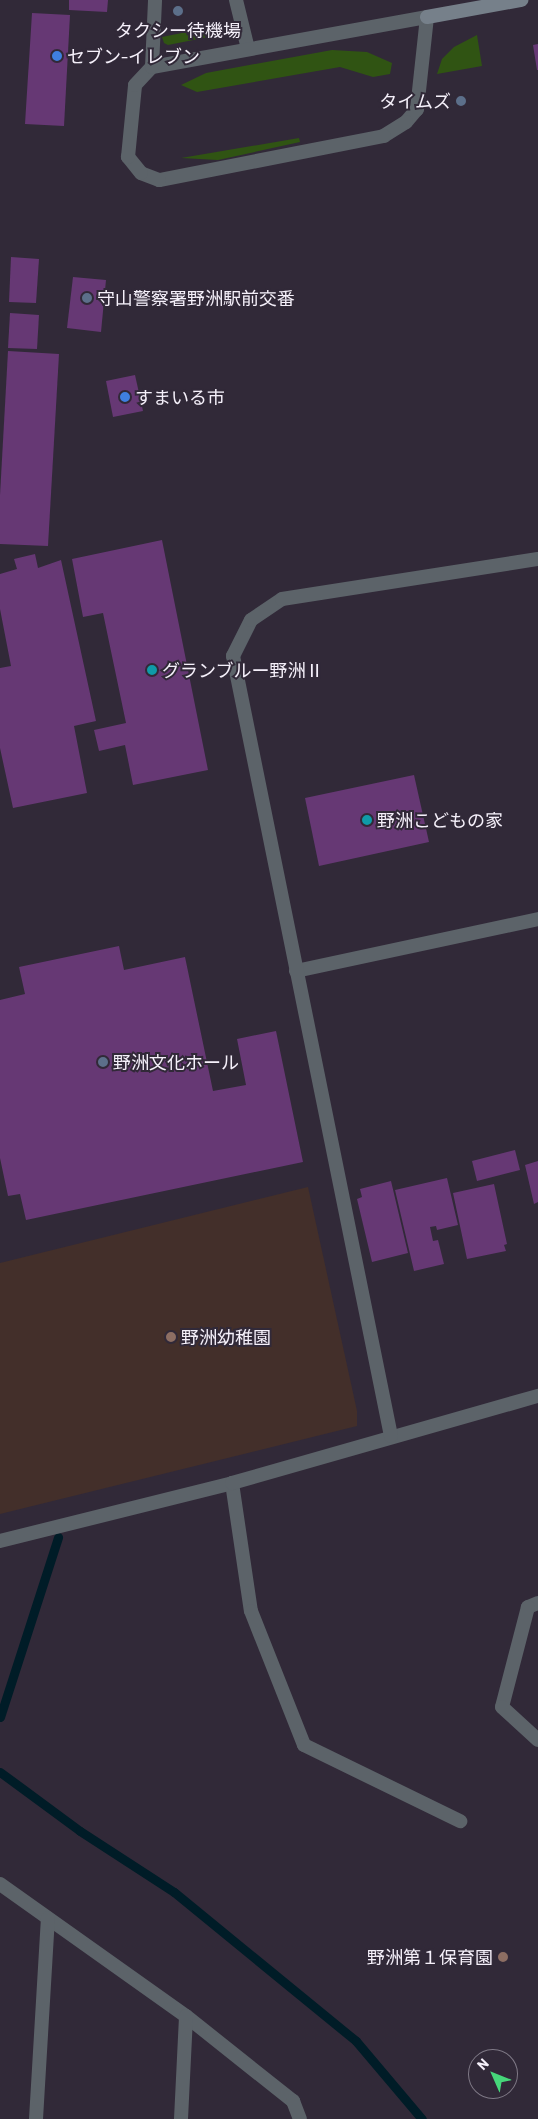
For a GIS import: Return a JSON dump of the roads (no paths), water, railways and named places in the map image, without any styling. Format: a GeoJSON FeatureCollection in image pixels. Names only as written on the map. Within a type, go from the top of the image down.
{"type":"FeatureCollection","features":[{"type":"Feature","properties":{"kind":"main road"},"geometry":{"type":"LineString","coordinates":[[426,17],[522,0]]}},
{"type":"Feature","properties":{"kind":"street"},"geometry":{"type":"LineString","coordinates":[[152,67],[155,0]]}},
{"type":"Feature","properties":{"kind":"street"},"geometry":{"type":"LineString","coordinates":[[236,0],[248,49]]}},
{"type":"Feature","properties":{"kind":"street"},"geometry":{"type":"LineString","coordinates":[[426,17],[417,109],[406,122],[384,136],[159,180],[141,173],[128,157],[135,85],[152,67],[426,17]]}},
{"type":"Feature","properties":{"kind":"street"},"geometry":{"type":"LineString","coordinates":[[391,1436],[233,656],[251,620],[282,599],[538,558]]}},
{"type":"Feature","properties":{"kind":"street"},"geometry":{"type":"LineString","coordinates":[[296,971],[538,919]]}},
{"type":"Feature","properties":{"kind":"street"},"geometry":{"type":"LineString","coordinates":[[0,1541],[232,1482],[538,1396]]}},
{"type":"Feature","properties":{"kind":"street"},"geometry":{"type":"LineString","coordinates":[[232,1482],[251,1612],[304,1745],[460,1821]]}},
{"type":"Feature","properties":{"kind":"street"},"geometry":{"type":"LineString","coordinates":[[538,1602],[528,1607],[502,1707],[538,1740]]}},
{"type":"Feature","properties":{"kind":"street"},"geometry":{"type":"LineString","coordinates":[[0,1884],[186,2016],[292,2101],[300,2119]]}},
{"type":"Feature","properties":{"kind":"street"},"geometry":{"type":"LineString","coordinates":[[36,2119],[48,1918]]}},
{"type":"Feature","properties":{"kind":"street"},"geometry":{"type":"LineString","coordinates":[[181,2119],[186,2016]]}},
{"type":"Feature","properties":{"kind":"waterway"},"geometry":{"type":"LineString","coordinates":[[0,1717],[58,1537]]}},
{"type":"Feature","properties":{"kind":"waterway"},"geometry":{"type":"LineString","coordinates":[[0,1772],[80,1831],[174,1892],[356,2041],[422,2119]]}},
{"type":"Feature","properties":{"kind":"place","name":"タクシー待機場"},"geometry":{"type":"Point","coordinates":[178,11]}},
{"type":"Feature","properties":{"kind":"place","name":"セブン-イレブン"},"geometry":{"type":"Point","coordinates":[57,56]}},
{"type":"Feature","properties":{"kind":"place","name":"タイムズ"},"geometry":{"type":"Point","coordinates":[461,101]}},
{"type":"Feature","properties":{"kind":"place","name":"守山警察署野洲駅前交番"},"geometry":{"type":"Point","coordinates":[87,298]}},
{"type":"Feature","properties":{"kind":"place","name":"すまいる市"},"geometry":{"type":"Point","coordinates":[125,397]}},
{"type":"Feature","properties":{"kind":"place","name":"グランブルー野洲Ⅱ"},"geometry":{"type":"Point","coordinates":[152,670]}},
{"type":"Feature","properties":{"kind":"place","name":"野洲こどもの家"},"geometry":{"type":"Point","coordinates":[367,820]}},
{"type":"Feature","properties":{"kind":"place","name":"野洲文化ホール"},"geometry":{"type":"Point","coordinates":[103,1062]}},
{"type":"Feature","properties":{"kind":"place","name":"野洲幼稚園"},"geometry":{"type":"Point","coordinates":[171,1337]}},
{"type":"Feature","properties":{"kind":"place","name":"野洲第１保育園"},"geometry":{"type":"Point","coordinates":[503,1957]}}]}
